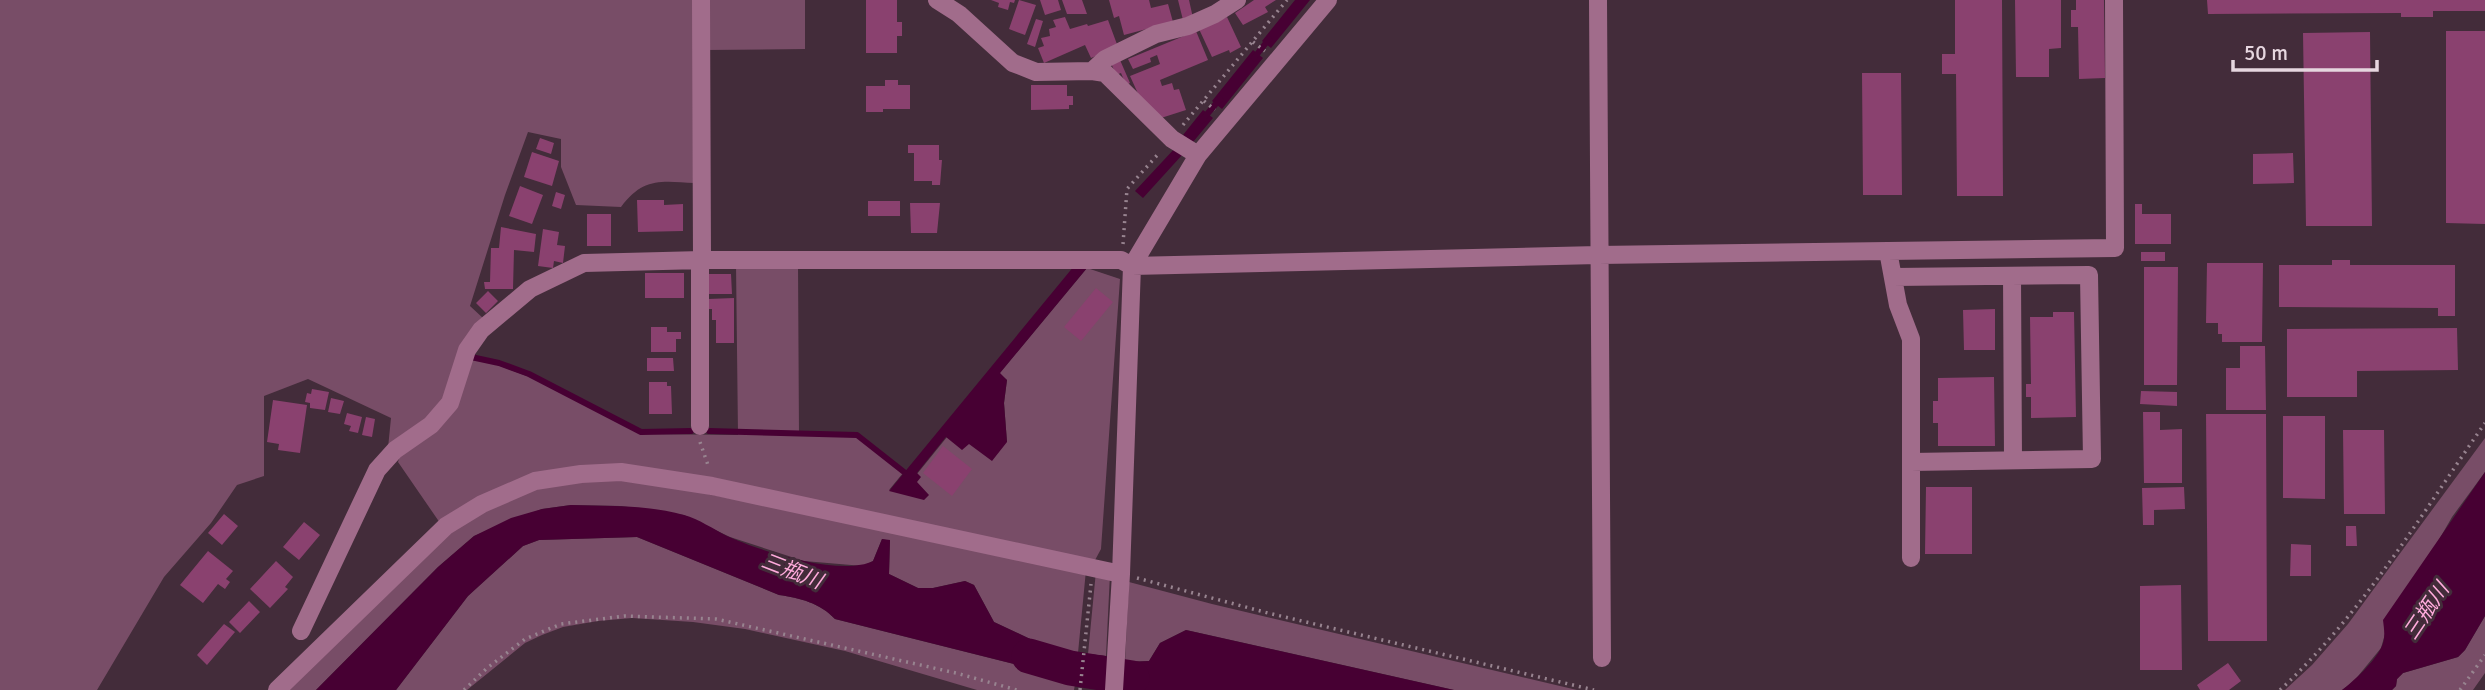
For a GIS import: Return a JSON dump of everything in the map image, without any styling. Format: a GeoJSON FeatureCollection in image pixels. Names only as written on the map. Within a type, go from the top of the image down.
{"type":"FeatureCollection","features":[{"type":"Feature","properties":{"kind":"street"},"geometry":{"type":"LineString","coordinates":[[699,426],[699,266],[702,260],[701,0]]}},
{"type":"Feature","properties":{"kind":"street"},"geometry":{"type":"LineString","coordinates":[[937,0],[959,14],[1013,63],[1036,72],[1105,73],[1173,139],[1194,152]]}},
{"type":"Feature","properties":{"kind":"street"},"geometry":{"type":"LineString","coordinates":[[1092,71],[1105,59],[1156,34],[1188,26],[1237,0]]}},
{"type":"Feature","properties":{"kind":"street"},"geometry":{"type":"LineString","coordinates":[[1114,690],[1121,573],[1127,263],[1194,152],[1328,0]]}},
{"type":"Feature","properties":{"kind":"street"},"geometry":{"type":"LineString","coordinates":[[1598,0],[1602,658]]}},
{"type":"Feature","properties":{"kind":"street"},"geometry":{"type":"LineString","coordinates":[[301,631],[377,470],[395,450],[431,425],[450,403],[467,350],[481,330],[530,289],[584,263],[702,260],[1127,263],[2115,248],[2114,0]]}},
{"type":"Feature","properties":{"kind":"street"},"geometry":{"type":"LineString","coordinates":[[1888,251],[1898,305],[1911,339],[1911,558]]}},
{"type":"Feature","properties":{"kind":"street"},"geometry":{"type":"LineString","coordinates":[[1893,277],[2089,275],[2092,459],[1911,462]]}},
{"type":"Feature","properties":{"kind":"street"},"geometry":{"type":"LineString","coordinates":[[2012,276],[2013,460]]}},
{"type":"Feature","properties":{"kind":"street"},"geometry":{"type":"LineString","coordinates":[[277,690],[446,526],[482,504],[535,481],[581,474],[621,472],[717,487],[1121,573]]}},
{"type":"Feature","properties":{"kind":"path"},"geometry":{"type":"LineString","coordinates":[[1127,263],[1128,189],[1254,43],[1287,0]]}},
{"type":"Feature","properties":{"kind":"path"},"geometry":{"type":"LineString","coordinates":[[2280,690],[2314,659],[2356,608],[2485,423]]}},
{"type":"Feature","properties":{"kind":"path"},"geometry":{"type":"LineString","coordinates":[[699,426],[701,446],[717,487]]}},
{"type":"Feature","properties":{"kind":"path"},"geometry":{"type":"LineString","coordinates":[[1080,690],[1092,566]]}},
{"type":"Feature","properties":{"kind":"path"},"geometry":{"type":"LineString","coordinates":[[1121,573],[1268,613],[1594,690]]}},
{"type":"Feature","properties":{"kind":"path"},"geometry":{"type":"LineString","coordinates":[[464,690],[525,639],[561,625],[624,616],[716,619],[956,673],[1017,690]]}},
{"type":"Feature","properties":{"kind":"path"},"geometry":{"type":"LineString","coordinates":[[2460,690],[2485,654]]}},
{"type":"Feature","properties":{"kind":"shaded area"},"geometry":{"type":"Polygon","coordinates":[[[0,0],[697,0],[695,183],[653,183],[637,190],[621,207],[576,205],[561,167],[561,139],[528,132],[470,306],[484,319],[439,410],[388,448],[391,418],[308,379],[264,396],[264,476],[237,485],[211,523],[164,577],[97,690],[0,690],[0,0]]]}},
{"type":"Feature","properties":{"kind":"shaded area"},"geometry":{"type":"Polygon","coordinates":[[[705,0],[805,0],[805,49],[706,50],[705,0]]]}},
{"type":"Feature","properties":{"kind":"shaded area"},"geometry":{"type":"Polygon","coordinates":[[[736,264],[798,264],[799,435],[856,436],[903,473],[889,490],[916,482],[917,474],[947,437],[969,443],[1007,442],[1004,403],[1007,380],[999,374],[1087,268],[1120,279],[1101,549],[1094,562],[708,479],[566,471],[440,523],[398,462],[401,452],[432,429],[467,359],[495,364],[532,378],[641,434],[738,435],[736,264]]]}},
{"type":"Feature","properties":{"kind":"shaded area"},"geometry":{"type":"Polygon","coordinates":[[[2485,438],[2485,472],[2452,517],[2385,634],[2381,648],[2354,681],[2342,690],[2285,690],[2312,665],[2348,624],[2485,438]]]}},
{"type":"Feature","properties":{"kind":"shaded area"},"geometry":{"type":"Polygon","coordinates":[[[595,479],[649,482],[1086,570],[1078,653],[1045,646],[994,622],[974,585],[965,581],[933,588],[918,588],[889,574],[890,541],[882,539],[873,561],[863,566],[804,561],[730,537],[684,515],[621,506],[571,505],[542,509],[474,536],[438,567],[316,690],[282,690],[459,523],[541,485],[595,479]]]}},
{"type":"Feature","properties":{"kind":"shaded area"},"geometry":{"type":"Polygon","coordinates":[[[637,537],[779,595],[809,602],[835,619],[1014,664],[1075,684],[1074,690],[977,690],[845,651],[745,629],[632,618],[563,627],[542,635],[525,643],[467,690],[396,690],[468,596],[523,546],[539,540],[637,537]]]}},
{"type":"Feature","properties":{"kind":"shaded area"},"geometry":{"type":"Polygon","coordinates":[[[1096,571],[1110,574],[1106,656],[1088,654],[1096,571]]]}},
{"type":"Feature","properties":{"kind":"shaded area"},"geometry":{"type":"Polygon","coordinates":[[[1129,582],[1577,690],[1454,690],[1186,630],[1160,643],[1149,661],[1125,662],[1129,582]]]}},
{"type":"Feature","properties":{"kind":"shaded area"},"geometry":{"type":"Polygon","coordinates":[[[2485,616],[2485,673],[2473,690],[2392,690],[2403,673],[2458,657],[2485,616]]]}},
{"type":"Feature","properties":{"kind":"water"},"geometry":{"type":"Polygon","coordinates":[[[1295,0],[1310,0],[1271,48],[1262,41],[1295,0]]]}},
{"type":"Feature","properties":{"kind":"water"},"geometry":{"type":"Polygon","coordinates":[[[1253,50],[1263,58],[1222,109],[1212,101],[1253,50]]]}},
{"type":"Feature","properties":{"kind":"water"},"geometry":{"type":"Polygon","coordinates":[[[1203,110],[1213,118],[1193,142],[1183,135],[1203,110]]]}},
{"type":"Feature","properties":{"kind":"water"},"geometry":{"type":"Polygon","coordinates":[[[1176,147],[1183,154],[1143,198],[1135,191],[1176,147]]]}},
{"type":"Feature","properties":{"kind":"water"},"geometry":{"type":"Polygon","coordinates":[[[1079,260],[1087,268],[1000,373],[1007,380],[1004,403],[1007,442],[992,461],[969,444],[962,450],[946,437],[917,473],[921,477],[917,482],[929,495],[924,500],[889,491],[1079,260]]]}},
{"type":"Feature","properties":{"kind":"water"},"geometry":{"type":"Polygon","coordinates":[[[2485,472],[2485,616],[2465,650],[2458,657],[2403,673],[2392,690],[2342,690],[2378,653],[2384,641],[2383,620],[2485,472]]]}},
{"type":"Feature","properties":{"kind":"water"},"geometry":{"type":"Polygon","coordinates":[[[571,505],[657,509],[684,515],[759,548],[821,564],[859,565],[873,561],[882,539],[890,540],[889,574],[918,588],[933,588],[965,581],[974,585],[994,622],[1045,646],[1078,653],[1075,684],[1014,664],[835,619],[809,602],[779,595],[637,537],[539,540],[523,546],[468,596],[396,690],[316,690],[438,567],[474,536],[511,518],[542,509],[571,505]]]}},
{"type":"Feature","properties":{"kind":"water"},"geometry":{"type":"Polygon","coordinates":[[[1186,630],[1454,690],[1123,690],[1125,662],[1149,661],[1160,643],[1186,630]]]}},
{"type":"Feature","properties":{"kind":"water"},"geometry":{"type":"Polygon","coordinates":[[[1088,654],[1106,656],[1104,689],[1085,685],[1088,654]]]}},
{"type":"Feature","properties":{"kind":"building"},"geometry":{"type":"Polygon","coordinates":[[[866,0],[897,0],[897,22],[902,22],[902,36],[897,36],[897,53],[866,53],[866,0]]]}},
{"type":"Feature","properties":{"kind":"building"},"geometry":{"type":"Polygon","coordinates":[[[991,0],[1015,0],[1014,3],[1010,2],[1008,10],[998,7],[999,3],[991,0]]]}},
{"type":"Feature","properties":{"kind":"building"},"geometry":{"type":"Polygon","coordinates":[[[1019,0],[1036,5],[1025,35],[1009,29],[1019,0]]]}},
{"type":"Feature","properties":{"kind":"building"},"geometry":{"type":"Polygon","coordinates":[[[1040,0],[1058,0],[1061,10],[1045,15],[1040,0]]]}},
{"type":"Feature","properties":{"kind":"building"},"geometry":{"type":"Polygon","coordinates":[[[1062,0],[1082,0],[1087,14],[1067,14],[1062,0]]]}},
{"type":"Feature","properties":{"kind":"building"},"geometry":{"type":"Polygon","coordinates":[[[1109,0],[1149,0],[1151,8],[1168,4],[1173,22],[1124,35],[1119,16],[1114,18],[1109,0]]]}},
{"type":"Feature","properties":{"kind":"building"},"geometry":{"type":"Polygon","coordinates":[[[1178,0],[1189,0],[1193,18],[1183,20],[1178,0]]]}},
{"type":"Feature","properties":{"kind":"building"},"geometry":{"type":"Polygon","coordinates":[[[1254,0],[1276,0],[1265,7],[1268,12],[1243,25],[1235,13],[1254,0]]]}},
{"type":"Feature","properties":{"kind":"building"},"geometry":{"type":"Polygon","coordinates":[[[1955,0],[2002,0],[2003,196],[1957,196],[1956,74],[1942,74],[1942,54],[1955,54],[1955,0]]]}},
{"type":"Feature","properties":{"kind":"building"},"geometry":{"type":"Polygon","coordinates":[[[2015,0],[2061,0],[2061,48],[2049,49],[2049,77],[2016,77],[2015,0]]]}},
{"type":"Feature","properties":{"kind":"building"},"geometry":{"type":"Polygon","coordinates":[[[2076,0],[2104,0],[2105,78],[2079,79],[2078,27],[2071,27],[2071,10],[2076,10],[2076,0]]]}},
{"type":"Feature","properties":{"kind":"building"},"geometry":{"type":"Polygon","coordinates":[[[2207,0],[2485,0],[2485,11],[2433,11],[2433,17],[2401,17],[2401,13],[2208,14],[2207,0]]]}},
{"type":"Feature","properties":{"kind":"building"},"geometry":{"type":"Polygon","coordinates":[[[1065,17],[1070,29],[1108,20],[1118,47],[1091,58],[1085,45],[1044,63],[1038,48],[1044,46],[1041,38],[1050,36],[1049,29],[1056,27],[1053,20],[1065,17]]]}},
{"type":"Feature","properties":{"kind":"building"},"geometry":{"type":"Polygon","coordinates":[[[1227,17],[1241,47],[1212,57],[1199,29],[1227,17]]]}},
{"type":"Feature","properties":{"kind":"building"},"geometry":{"type":"Polygon","coordinates":[[[1036,19],[1043,21],[1035,47],[1027,44],[1036,19]]]}},
{"type":"Feature","properties":{"kind":"building"},"geometry":{"type":"Polygon","coordinates":[[[1196,31],[1208,60],[1160,80],[1162,86],[1172,83],[1174,90],[1179,89],[1186,110],[1161,118],[1140,98],[1130,76],[1160,64],[1157,55],[1150,58],[1151,62],[1133,69],[1128,59],[1196,31]]]}},
{"type":"Feature","properties":{"kind":"building"},"geometry":{"type":"Polygon","coordinates":[[[2446,31],[2485,31],[2485,224],[2446,223],[2446,31]]]}},
{"type":"Feature","properties":{"kind":"building"},"geometry":{"type":"Polygon","coordinates":[[[2370,32],[2372,226],[2306,226],[2303,33],[2370,32]]]}},
{"type":"Feature","properties":{"kind":"building"},"geometry":{"type":"Polygon","coordinates":[[[1120,60],[1130,83],[1126,85],[1121,73],[1116,75],[1111,63],[1120,60]]]}},
{"type":"Feature","properties":{"kind":"building"},"geometry":{"type":"Polygon","coordinates":[[[1862,73],[1901,73],[1902,195],[1863,195],[1862,73]]]}},
{"type":"Feature","properties":{"kind":"building"},"geometry":{"type":"Polygon","coordinates":[[[885,80],[898,80],[898,85],[910,85],[910,109],[866,112],[866,86],[885,86],[885,80]]]}},
{"type":"Feature","properties":{"kind":"building"},"geometry":{"type":"Polygon","coordinates":[[[1031,85],[1067,85],[1067,96],[1073,96],[1073,105],[1069,105],[1069,109],[1031,110],[1031,85]]]}},
{"type":"Feature","properties":{"kind":"building"},"geometry":{"type":"Polygon","coordinates":[[[540,138],[554,143],[551,154],[536,149],[540,138]]]}},
{"type":"Feature","properties":{"kind":"building"},"geometry":{"type":"Polygon","coordinates":[[[908,145],[939,145],[939,160],[942,160],[940,185],[932,185],[932,181],[914,181],[914,153],[908,153],[908,145]]]}},
{"type":"Feature","properties":{"kind":"building"},"geometry":{"type":"Polygon","coordinates":[[[532,152],[559,161],[552,186],[524,177],[532,152]]]}},
{"type":"Feature","properties":{"kind":"building"},"geometry":{"type":"Polygon","coordinates":[[[2293,153],[2294,183],[2253,184],[2253,154],[2293,153]]]}},
{"type":"Feature","properties":{"kind":"building"},"geometry":{"type":"Polygon","coordinates":[[[520,186],[543,195],[532,224],[509,216],[520,186]]]}},
{"type":"Feature","properties":{"kind":"building"},"geometry":{"type":"Polygon","coordinates":[[[556,192],[565,195],[561,209],[552,206],[556,192]]]}},
{"type":"Feature","properties":{"kind":"building"},"geometry":{"type":"Polygon","coordinates":[[[637,200],[664,200],[664,205],[683,204],[683,231],[638,232],[637,200]]]}},
{"type":"Feature","properties":{"kind":"building"},"geometry":{"type":"Polygon","coordinates":[[[868,201],[900,201],[900,216],[868,216],[868,201]]]}},
{"type":"Feature","properties":{"kind":"building"},"geometry":{"type":"Polygon","coordinates":[[[910,203],[940,203],[937,233],[911,233],[910,203]]]}},
{"type":"Feature","properties":{"kind":"building"},"geometry":{"type":"Polygon","coordinates":[[[2135,204],[2142,204],[2142,214],[2171,214],[2171,244],[2135,244],[2135,204]]]}},
{"type":"Feature","properties":{"kind":"building"},"geometry":{"type":"Polygon","coordinates":[[[587,214],[611,214],[611,246],[587,246],[587,214]]]}},
{"type":"Feature","properties":{"kind":"building"},"geometry":{"type":"Polygon","coordinates":[[[501,227],[536,234],[534,252],[514,250],[513,289],[485,289],[484,282],[490,282],[491,248],[499,248],[501,227]]]}},
{"type":"Feature","properties":{"kind":"building"},"geometry":{"type":"Polygon","coordinates":[[[543,229],[559,232],[557,245],[565,246],[563,263],[554,261],[553,268],[538,266],[543,229]]]}},
{"type":"Feature","properties":{"kind":"building"},"geometry":{"type":"Polygon","coordinates":[[[2141,252],[2165,252],[2165,261],[2141,261],[2141,252]]]}},
{"type":"Feature","properties":{"kind":"building"},"geometry":{"type":"Polygon","coordinates":[[[2332,260],[2350,260],[2350,265],[2455,265],[2455,316],[2438,316],[2438,308],[2279,307],[2279,265],[2332,265],[2332,260]]]}},
{"type":"Feature","properties":{"kind":"building"},"geometry":{"type":"Polygon","coordinates":[[[2207,263],[2263,263],[2262,342],[2222,342],[2222,334],[2218,334],[2218,323],[2206,323],[2207,263]]]}},
{"type":"Feature","properties":{"kind":"building"},"geometry":{"type":"Polygon","coordinates":[[[2144,267],[2178,267],[2177,385],[2144,385],[2144,267]]]}},
{"type":"Feature","properties":{"kind":"building"},"geometry":{"type":"Polygon","coordinates":[[[645,273],[684,273],[684,298],[645,298],[645,273]]]}},
{"type":"Feature","properties":{"kind":"building"},"geometry":{"type":"Polygon","coordinates":[[[709,274],[731,274],[732,294],[709,294],[709,274]]]}},
{"type":"Feature","properties":{"kind":"building"},"geometry":{"type":"Polygon","coordinates":[[[1096,288],[1113,302],[1081,341],[1064,327],[1096,288]]]}},
{"type":"Feature","properties":{"kind":"building"},"geometry":{"type":"Polygon","coordinates":[[[488,291],[498,301],[486,313],[476,303],[488,291]]]}},
{"type":"Feature","properties":{"kind":"building"},"geometry":{"type":"Polygon","coordinates":[[[734,298],[734,343],[716,343],[716,320],[712,320],[708,299],[734,298]]]}},
{"type":"Feature","properties":{"kind":"building"},"geometry":{"type":"Polygon","coordinates":[[[1995,309],[1995,350],[1964,350],[1963,310],[1995,309]]]}},
{"type":"Feature","properties":{"kind":"building"},"geometry":{"type":"Polygon","coordinates":[[[2053,312],[2074,312],[2076,417],[2031,418],[2031,397],[2026,397],[2026,384],[2031,384],[2030,317],[2053,317],[2053,312]]]}},
{"type":"Feature","properties":{"kind":"building"},"geometry":{"type":"Polygon","coordinates":[[[651,327],[667,327],[667,332],[681,332],[681,339],[676,339],[676,352],[651,352],[651,327]]]}},
{"type":"Feature","properties":{"kind":"building"},"geometry":{"type":"Polygon","coordinates":[[[2457,328],[2458,370],[2357,371],[2357,397],[2287,397],[2287,329],[2457,328]]]}},
{"type":"Feature","properties":{"kind":"building"},"geometry":{"type":"Polygon","coordinates":[[[2240,346],[2265,346],[2266,410],[2226,410],[2226,368],[2240,368],[2240,346]]]}},
{"type":"Feature","properties":{"kind":"building"},"geometry":{"type":"Polygon","coordinates":[[[647,358],[673,358],[674,371],[647,371],[647,358]]]}},
{"type":"Feature","properties":{"kind":"building"},"geometry":{"type":"Polygon","coordinates":[[[1994,377],[1995,446],[1938,446],[1938,423],[1933,423],[1933,401],[1938,401],[1938,378],[1994,377]]]}},
{"type":"Feature","properties":{"kind":"building"},"geometry":{"type":"Polygon","coordinates":[[[649,382],[667,382],[667,386],[671,386],[672,414],[649,414],[649,382]]]}},
{"type":"Feature","properties":{"kind":"building"},"geometry":{"type":"Polygon","coordinates":[[[312,389],[329,392],[325,410],[310,408],[310,403],[305,402],[307,393],[311,394],[312,389]]]}},
{"type":"Feature","properties":{"kind":"building"},"geometry":{"type":"Polygon","coordinates":[[[2141,391],[2177,392],[2177,406],[2140,404],[2141,391]]]}},
{"type":"Feature","properties":{"kind":"building"},"geometry":{"type":"Polygon","coordinates":[[[331,398],[344,401],[340,414],[328,412],[331,398]]]}},
{"type":"Feature","properties":{"kind":"building"},"geometry":{"type":"Polygon","coordinates":[[[273,400],[307,405],[300,453],[278,450],[279,444],[267,442],[273,400]]]}},
{"type":"Feature","properties":{"kind":"building"},"geometry":{"type":"Polygon","coordinates":[[[2143,412],[2160,412],[2160,430],[2182,429],[2182,483],[2144,483],[2143,412]]]}},
{"type":"Feature","properties":{"kind":"building"},"geometry":{"type":"Polygon","coordinates":[[[347,413],[362,417],[358,433],[349,431],[351,426],[344,424],[347,413]]]}},
{"type":"Feature","properties":{"kind":"building"},"geometry":{"type":"Polygon","coordinates":[[[2206,414],[2266,414],[2267,641],[2208,641],[2206,414]]]}},
{"type":"Feature","properties":{"kind":"building"},"geometry":{"type":"Polygon","coordinates":[[[2283,416],[2325,416],[2325,499],[2283,498],[2283,416]]]}},
{"type":"Feature","properties":{"kind":"building"},"geometry":{"type":"Polygon","coordinates":[[[366,417],[375,419],[372,437],[362,435],[366,417]]]}},
{"type":"Feature","properties":{"kind":"building"},"geometry":{"type":"Polygon","coordinates":[[[2343,430],[2384,430],[2385,514],[2344,514],[2343,430]]]}},
{"type":"Feature","properties":{"kind":"building"},"geometry":{"type":"Polygon","coordinates":[[[943,446],[972,469],[952,496],[923,473],[943,446]]]}},
{"type":"Feature","properties":{"kind":"building"},"geometry":{"type":"Polygon","coordinates":[[[1926,487],[1972,487],[1972,554],[1925,554],[1926,487]]]}},
{"type":"Feature","properties":{"kind":"building"},"geometry":{"type":"Polygon","coordinates":[[[2184,487],[2185,509],[2154,510],[2154,525],[2143,525],[2142,488],[2184,487]]]}},
{"type":"Feature","properties":{"kind":"building"},"geometry":{"type":"Polygon","coordinates":[[[224,514],[238,526],[222,545],[208,533],[224,514]]]}},
{"type":"Feature","properties":{"kind":"building"},"geometry":{"type":"Polygon","coordinates":[[[304,522],[320,535],[299,560],[283,547],[304,522]]]}},
{"type":"Feature","properties":{"kind":"building"},"geometry":{"type":"Polygon","coordinates":[[[2346,526],[2356,526],[2357,546],[2346,546],[2346,526]]]}},
{"type":"Feature","properties":{"kind":"building"},"geometry":{"type":"Polygon","coordinates":[[[2291,544],[2311,545],[2311,576],[2290,576],[2291,544]]]}},
{"type":"Feature","properties":{"kind":"building"},"geometry":{"type":"Polygon","coordinates":[[[208,551],[233,571],[226,579],[230,582],[225,589],[218,584],[203,603],[180,585],[208,551]]]}},
{"type":"Feature","properties":{"kind":"building"},"geometry":{"type":"Polygon","coordinates":[[[276,561],[293,577],[285,587],[288,589],[270,608],[250,589],[276,561]]]}},
{"type":"Feature","properties":{"kind":"building"},"geometry":{"type":"Polygon","coordinates":[[[2181,585],[2182,670],[2140,670],[2140,586],[2181,585]]]}},
{"type":"Feature","properties":{"kind":"building"},"geometry":{"type":"Polygon","coordinates":[[[249,601],[260,612],[240,633],[229,622],[249,601]]]}},
{"type":"Feature","properties":{"kind":"building"},"geometry":{"type":"Polygon","coordinates":[[[224,624],[235,632],[207,665],[197,655],[224,624]]]}},
{"type":"Feature","properties":{"kind":"building"},"geometry":{"type":"Polygon","coordinates":[[[2228,663],[2241,681],[2229,690],[2200,690],[2197,685],[2228,663]]]}},
{"type":"Feature","properties":{"kind":"waterway"},"geometry":{"type":"LineString","coordinates":[[1254,58],[1269,39]]}},
{"type":"Feature","properties":{"kind":"waterway"},"geometry":{"type":"LineString","coordinates":[[1202,120],[1220,99]]}},
{"type":"Feature","properties":{"kind":"waterway"},"geometry":{"type":"LineString","coordinates":[[471,357],[499,363],[529,374],[641,432],[691,431]]}},
{"type":"Feature","properties":{"kind":"waterway"},"geometry":{"type":"LineString","coordinates":[[709,431],[857,435],[904,472]]}},
{"type":"Feature","properties":{"kind":"waterway","name":"三瓶川"},"geometry":{"type":"LineString","coordinates":[[1029,656],[1070,668],[1132,678]]}}]}
